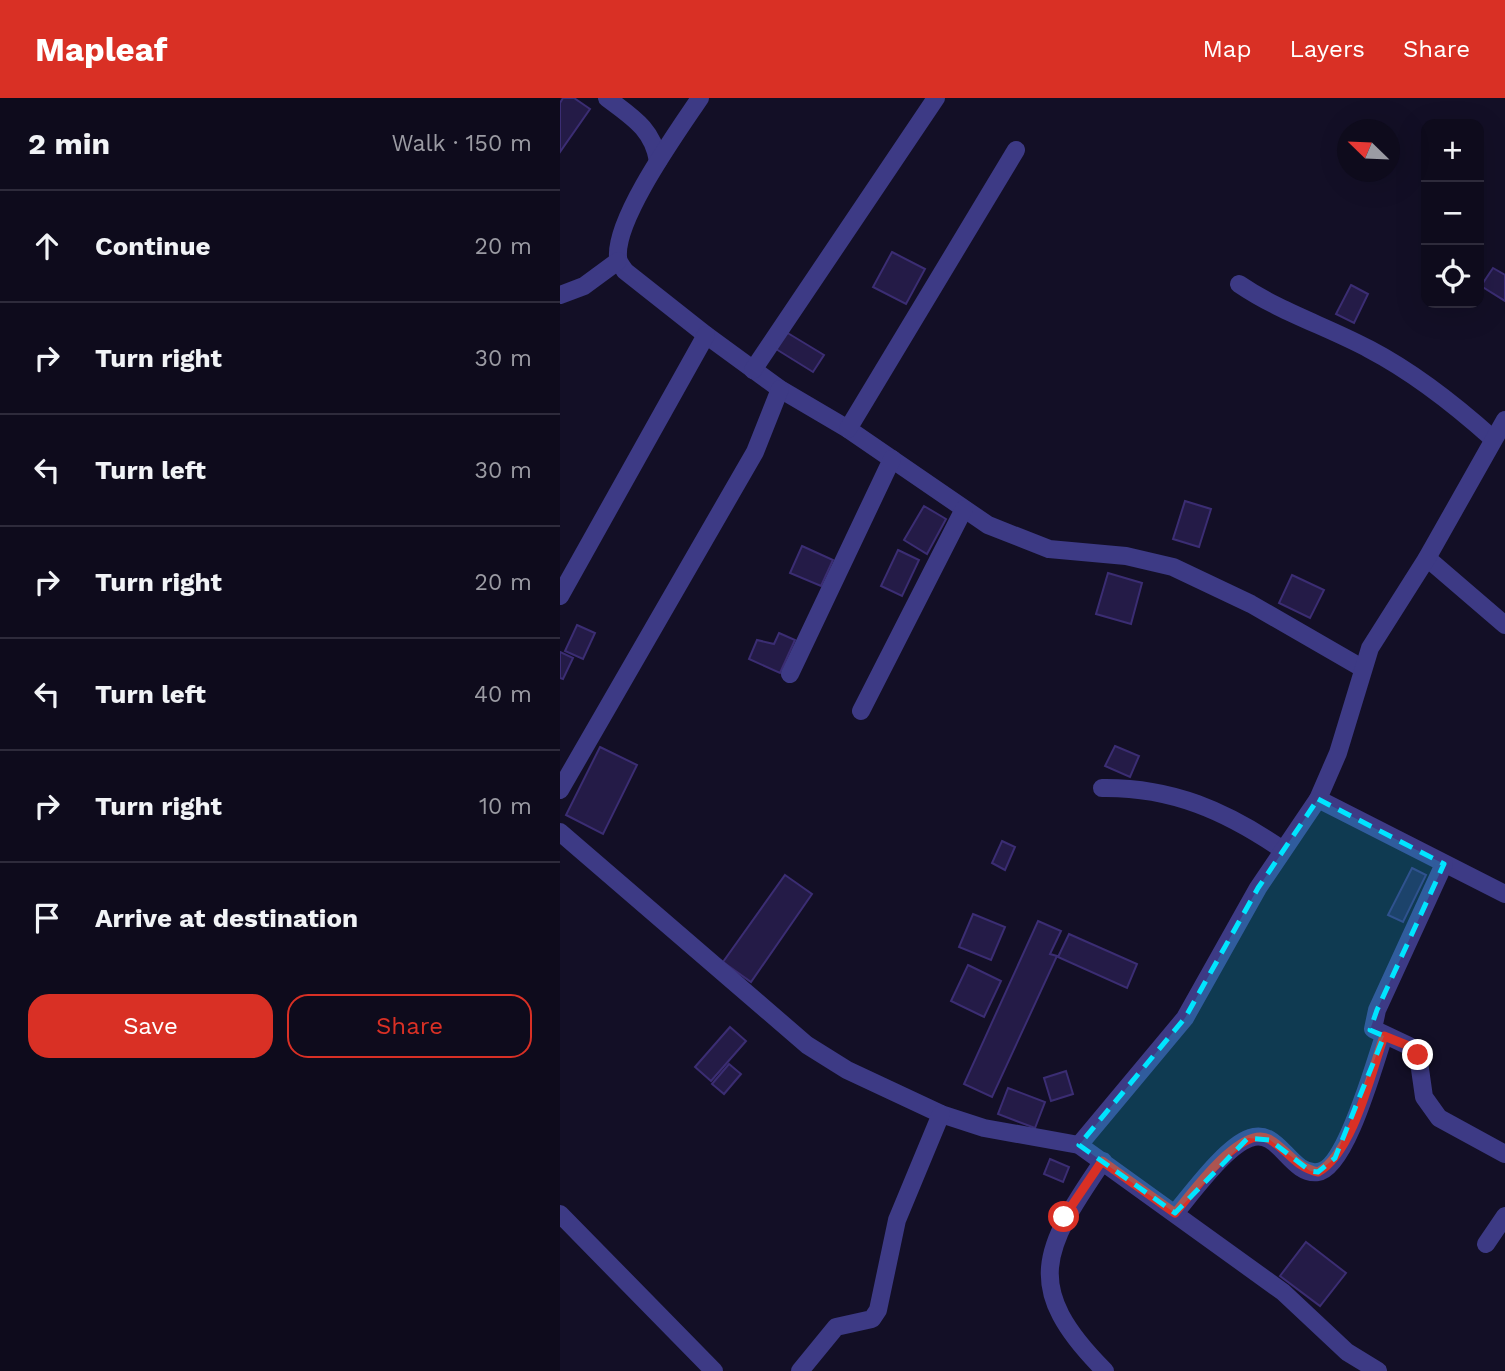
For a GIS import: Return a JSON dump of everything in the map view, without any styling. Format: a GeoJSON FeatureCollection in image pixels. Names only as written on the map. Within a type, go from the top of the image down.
{"type":"FeatureCollection","features":[{"type":"Feature","properties":{"kind":"street"},"geometry":{"type":"LineString","coordinates":[[607,98],[648,130],[655,144],[658,161]]}},
{"type":"Feature","properties":{"kind":"street"},"geometry":{"type":"LineString","coordinates":[[700,98],[658,161],[622,236],[618,261],[625,271],[780,389],[848,429],[988,525],[1049,549],[1126,556],[1173,567],[1201,578],[1362,668]]}},
{"type":"Feature","properties":{"kind":"street"},"geometry":{"type":"LineString","coordinates":[[753,370],[936,98]]}},
{"type":"Feature","properties":{"kind":"street"},"geometry":{"type":"LineString","coordinates":[[848,429],[1016,150]]}},
{"type":"Feature","properties":{"kind":"street"},"geometry":{"type":"LineString","coordinates":[[560,295],[584,286],[618,261]]}},
{"type":"Feature","properties":{"kind":"street"},"geometry":{"type":"LineString","coordinates":[[1239,284],[1268,304],[1367,348],[1401,367],[1492,438]]}},
{"type":"Feature","properties":{"kind":"street"},"geometry":{"type":"LineString","coordinates":[[560,596],[706,335]]}},
{"type":"Feature","properties":{"kind":"street"},"geometry":{"type":"LineString","coordinates":[[560,790],[755,452],[780,389]]}},
{"type":"Feature","properties":{"kind":"street"},"geometry":{"type":"LineString","coordinates":[[1079,1145],[1185,1018],[1283,850],[1318,799],[1338,754],[1362,668],[1380,628],[1427,558],[1505,419]]}},
{"type":"Feature","properties":{"kind":"street"},"geometry":{"type":"LineString","coordinates":[[790,674],[892,459]]}},
{"type":"Feature","properties":{"kind":"street"},"geometry":{"type":"LineString","coordinates":[[861,712],[964,509]]}},
{"type":"Feature","properties":{"kind":"street"},"geometry":{"type":"LineString","coordinates":[[1427,558],[1505,625]]}},
{"type":"Feature","properties":{"kind":"street"},"geometry":{"type":"LineString","coordinates":[[1102,788],[1152,790],[1187,800],[1249,827],[1283,850]]}},
{"type":"Feature","properties":{"kind":"street"},"geometry":{"type":"LineString","coordinates":[[1318,799],[1505,894]]}},
{"type":"Feature","properties":{"kind":"street"},"geometry":{"type":"LineString","coordinates":[[560,832],[807,1045],[847,1070],[942,1114],[996,1131],[1079,1145],[1283,1292],[1356,1367],[1378,1371]]}},
{"type":"Feature","properties":{"kind":"street"},"geometry":{"type":"LineString","coordinates":[[1444,864],[1372,1023],[1373,1029],[1409,1046],[1418,1055],[1424,1097],[1439,1118],[1505,1154]]}},
{"type":"Feature","properties":{"kind":"street"},"geometry":{"type":"LineString","coordinates":[[1175,1213],[1214,1169],[1248,1138],[1259,1136],[1270,1140],[1310,1171],[1318,1172],[1326,1168],[1349,1132],[1384,1036]]}},
{"type":"Feature","properties":{"kind":"street"},"geometry":{"type":"LineString","coordinates":[[800,1371],[827,1334],[842,1325],[872,1319],[878,1310],[897,1220],[942,1114]]}},
{"type":"Feature","properties":{"kind":"street"},"geometry":{"type":"LineString","coordinates":[[1102,1161],[1064,1217],[1049,1258],[1049,1292],[1060,1318],[1105,1371]]}},
{"type":"Feature","properties":{"kind":"street"},"geometry":{"type":"LineString","coordinates":[[560,1214],[713,1371]]}},
{"type":"Feature","properties":{"kind":"street"},"geometry":{"type":"LineString","coordinates":[[1486,1244],[1505,1216]]}},
{"type":"Feature","properties":{"kind":"highlighted area"},"geometry":{"type":"Polygon","coordinates":[[[1318,799],[1444,864],[1377,1010],[1370,1030],[1384,1036],[1335,1158],[1318,1172],[1310,1171],[1270,1140],[1248,1138],[1175,1213],[1079,1145],[1185,1018],[1258,888],[1318,799]]]}},
{"type":"Feature","properties":{"kind":"building"},"geometry":{"type":"Polygon","coordinates":[[[563,98],[574,98],[590,109],[560,152],[560,103],[563,98]]]}},
{"type":"Feature","properties":{"kind":"building"},"geometry":{"type":"Polygon","coordinates":[[[892,252],[925,269],[906,304],[873,287],[892,252]]]}},
{"type":"Feature","properties":{"kind":"building"},"geometry":{"type":"Polygon","coordinates":[[[1493,268],[1505,275],[1505,301],[1484,288],[1484,282],[1493,268]]]}},
{"type":"Feature","properties":{"kind":"building"},"geometry":{"type":"Polygon","coordinates":[[[1351,285],[1368,294],[1354,323],[1336,314],[1351,285]]]}},
{"type":"Feature","properties":{"kind":"building"},"geometry":{"type":"Polygon","coordinates":[[[786,332],[824,355],[813,372],[776,349],[786,332]]]}},
{"type":"Feature","properties":{"kind":"building"},"geometry":{"type":"Polygon","coordinates":[[[1185,501],[1211,509],[1199,547],[1173,539],[1185,501]]]}},
{"type":"Feature","properties":{"kind":"building"},"geometry":{"type":"Polygon","coordinates":[[[924,506],[946,519],[927,554],[904,540],[924,506]]]}},
{"type":"Feature","properties":{"kind":"building"},"geometry":{"type":"Polygon","coordinates":[[[802,546],[833,560],[821,586],[790,573],[802,546]]]}},
{"type":"Feature","properties":{"kind":"building"},"geometry":{"type":"Polygon","coordinates":[[[898,550],[919,560],[902,596],[881,586],[898,550]]]}},
{"type":"Feature","properties":{"kind":"building"},"geometry":{"type":"Polygon","coordinates":[[[1108,573],[1142,583],[1131,624],[1096,614],[1108,573]]]}},
{"type":"Feature","properties":{"kind":"building"},"geometry":{"type":"Polygon","coordinates":[[[1292,575],[1324,590],[1310,618],[1279,603],[1292,575]]]}},
{"type":"Feature","properties":{"kind":"building"},"geometry":{"type":"Polygon","coordinates":[[[577,625],[595,633],[583,659],[565,651],[577,625]]]}},
{"type":"Feature","properties":{"kind":"building"},"geometry":{"type":"Polygon","coordinates":[[[779,633],[795,640],[780,673],[749,659],[757,640],[774,644],[779,633]]]}},
{"type":"Feature","properties":{"kind":"building"},"geometry":{"type":"Polygon","coordinates":[[[560,652],[573,658],[563,679],[560,678],[560,652]]]}},
{"type":"Feature","properties":{"kind":"building"},"geometry":{"type":"Polygon","coordinates":[[[1115,746],[1139,756],[1130,777],[1105,766],[1115,746]]]}},
{"type":"Feature","properties":{"kind":"building"},"geometry":{"type":"Polygon","coordinates":[[[600,747],[637,765],[603,834],[566,815],[600,747]]]}},
{"type":"Feature","properties":{"kind":"building"},"geometry":{"type":"Polygon","coordinates":[[[1002,841],[1015,847],[1005,870],[992,863],[1002,841]]]}},
{"type":"Feature","properties":{"kind":"building"},"geometry":{"type":"Polygon","coordinates":[[[1412,868],[1426,875],[1403,922],[1388,915],[1412,868]]]}},
{"type":"Feature","properties":{"kind":"building"},"geometry":{"type":"Polygon","coordinates":[[[785,875],[812,894],[751,982],[723,962],[785,875]]]}},
{"type":"Feature","properties":{"kind":"building"},"geometry":{"type":"Polygon","coordinates":[[[973,914],[1005,927],[991,960],[959,947],[973,914]]]}},
{"type":"Feature","properties":{"kind":"building"},"geometry":{"type":"Polygon","coordinates":[[[1038,921],[1061,931],[1050,954],[1057,956],[992,1097],[964,1084],[1038,921]]]}},
{"type":"Feature","properties":{"kind":"building"},"geometry":{"type":"Polygon","coordinates":[[[1069,934],[1137,964],[1127,988],[1058,957],[1069,934]]]}},
{"type":"Feature","properties":{"kind":"building"},"geometry":{"type":"Polygon","coordinates":[[[968,965],[1001,981],[984,1017],[951,1001],[968,965]]]}},
{"type":"Feature","properties":{"kind":"building"},"geometry":{"type":"Polygon","coordinates":[[[730,1027],[746,1041],[711,1081],[695,1067],[730,1027]]]}},
{"type":"Feature","properties":{"kind":"building"},"geometry":{"type":"Polygon","coordinates":[[[729,1064],[741,1074],[724,1094],[712,1084],[729,1064]]]}},
{"type":"Feature","properties":{"kind":"building"},"geometry":{"type":"Polygon","coordinates":[[[1066,1071],[1073,1094],[1051,1101],[1044,1078],[1066,1071]]]}},
{"type":"Feature","properties":{"kind":"building"},"geometry":{"type":"Polygon","coordinates":[[[1008,1088],[1045,1102],[1035,1128],[998,1114],[1008,1088]]]}},
{"type":"Feature","properties":{"kind":"building"},"geometry":{"type":"Polygon","coordinates":[[[1050,1159],[1069,1167],[1063,1182],[1044,1174],[1050,1159]]]}},
{"type":"Feature","properties":{"kind":"building"},"geometry":{"type":"Polygon","coordinates":[[[1306,1242],[1346,1273],[1320,1306],[1280,1276],[1306,1242]]]}},
{"type":"Feature","properties":{"kind":"route"},"geometry":{"type":"LineString","coordinates":[[1064,1217],[1102,1161],[1175,1213],[1237,1145],[1248,1138],[1259,1136],[1270,1140],[1298,1164],[1318,1172],[1335,1158],[1349,1132],[1384,1036],[1409,1046],[1418,1055]]}}]}
